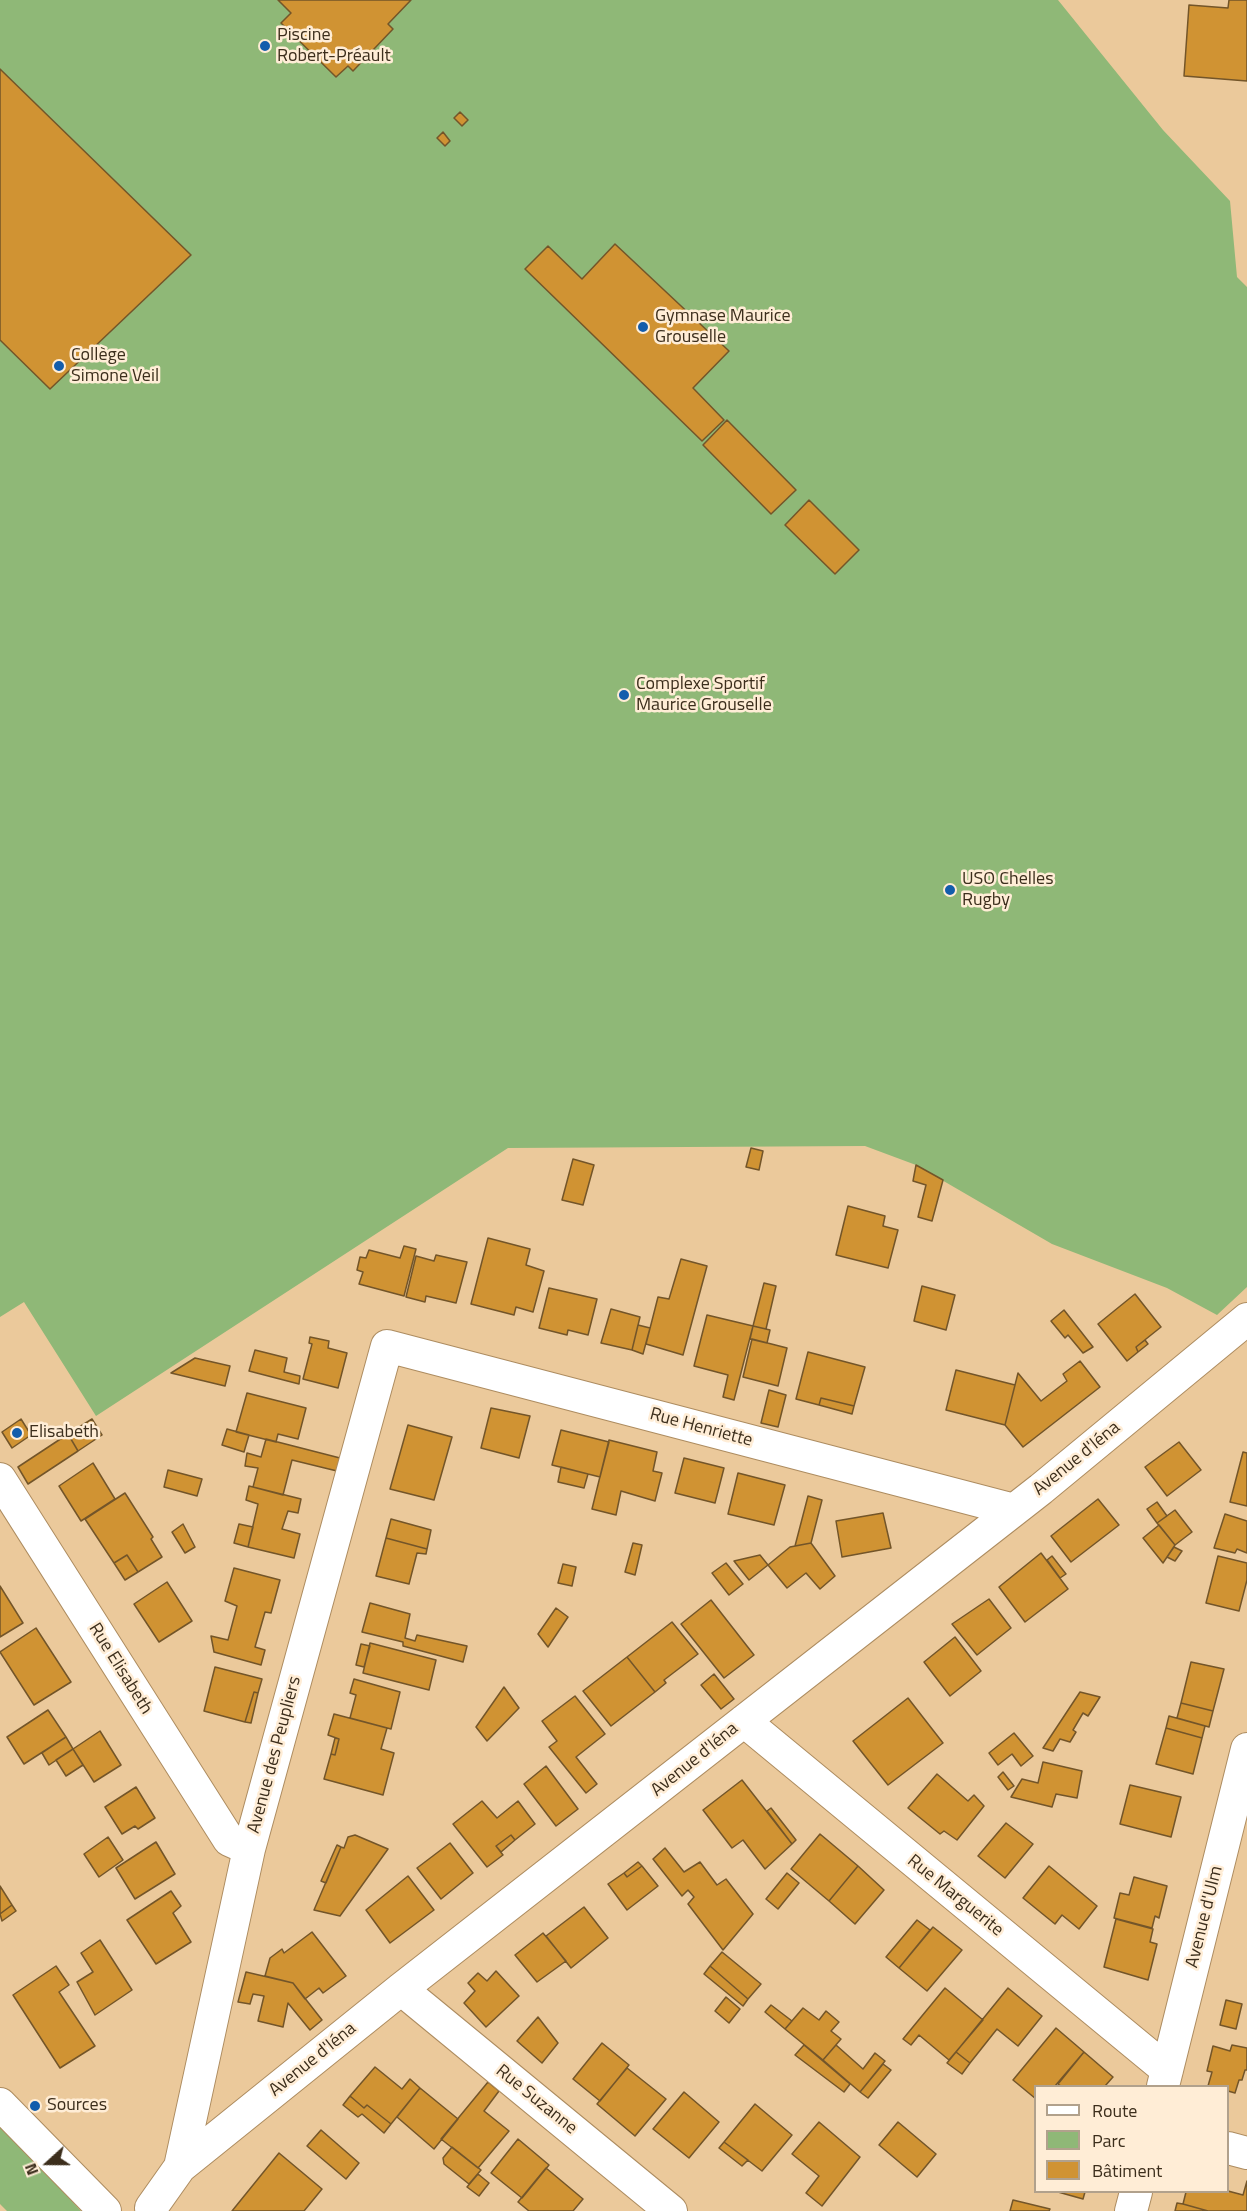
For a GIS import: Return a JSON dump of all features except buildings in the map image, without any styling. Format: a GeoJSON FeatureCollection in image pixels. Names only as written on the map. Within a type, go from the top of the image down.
{"type":"FeatureCollection","features":[{"type":"Feature","properties":{"kind":"street","name":"Avenue d'Iéna"},"geometry":{"type":"LineString","coordinates":[[153,2209],[180,2167],[401,1989],[1014,1510],[1247,1319]]}},
{"type":"Feature","properties":{"kind":"street","name":"Rue Henriette"},"geometry":{"type":"LineString","coordinates":[[387,1346],[1014,1510]]}},
{"type":"Feature","properties":{"kind":"street","name":"Avenue des Peupliers"},"geometry":{"type":"LineString","coordinates":[[180,2167],[249,1849],[387,1346]]}},
{"type":"Feature","properties":{"kind":"street","name":"Rue Elisabeth"},"geometry":{"type":"LineString","coordinates":[[0,1479],[229,1840],[249,1849]]}},
{"type":"Feature","properties":{"kind":"street","name":"Rue Marguerite"},"geometry":{"type":"LineString","coordinates":[[744,1721],[1166,2073]]}},
{"type":"Feature","properties":{"kind":"street","name":"Avenue d'Ulm"},"geometry":{"type":"LineString","coordinates":[[1166,2073],[1247,1749]]}},
{"type":"Feature","properties":{"kind":"street","name":"Rue Suzanne"},"geometry":{"type":"LineString","coordinates":[[401,1989],[671,2211]]}},
{"type":"Feature","properties":{"kind":"street"},"geometry":{"type":"LineString","coordinates":[[0,2104],[105,2211]]}},
{"type":"Feature","properties":{"kind":"street"},"geometry":{"type":"LineString","coordinates":[[1229,2148],[1247,2153]]}},
{"type":"Feature","properties":{"kind":"street"},"geometry":{"type":"LineString","coordinates":[[1131,2211],[1136,2193]]}},
{"type":"Feature","properties":{"kind":"street"},"geometry":{"type":"LineString","coordinates":[[116,2211],[133,2204],[153,2209]]}},
{"type":"Feature","properties":{"kind":"green space","name":"Complexe Sportif Maurice Grouselle"},"geometry":{"type":"Polygon","coordinates":[[[0,0],[1058,0],[1163,130],[1230,201],[1237,277],[1247,287],[1247,1287],[1217,1315],[1167,1288],[1052,1244],[916,1165],[865,1146],[508,1148],[96,1416],[24,1302],[0,1317],[0,0]]]}},
{"type":"Feature","properties":{"kind":"green space"},"geometry":{"type":"Polygon","coordinates":[[[0,2123],[81,2211],[7,2211],[0,2204],[0,2123]]]}},
{"type":"Feature","properties":{"kind":"place","name":"Piscine Robert-Préault"},"geometry":{"type":"Point","coordinates":[265,46]}},
{"type":"Feature","properties":{"kind":"place","name":"Gymnase Maurice Grouselle"},"geometry":{"type":"Point","coordinates":[643,327]}},
{"type":"Feature","properties":{"kind":"place","name":"Collège Simone Veil"},"geometry":{"type":"Point","coordinates":[59,366]}},
{"type":"Feature","properties":{"kind":"place","name":"Complexe Sportif Maurice Grouselle"},"geometry":{"type":"Point","coordinates":[624,695]}},
{"type":"Feature","properties":{"kind":"place","name":"USO Chelles Rugby"},"geometry":{"type":"Point","coordinates":[950,890]}},
{"type":"Feature","properties":{"kind":"place","name":"Elisabeth"},"geometry":{"type":"Point","coordinates":[17,1433]}},
{"type":"Feature","properties":{"kind":"place","name":"Sources"},"geometry":{"type":"Point","coordinates":[35,2106]}}]}
